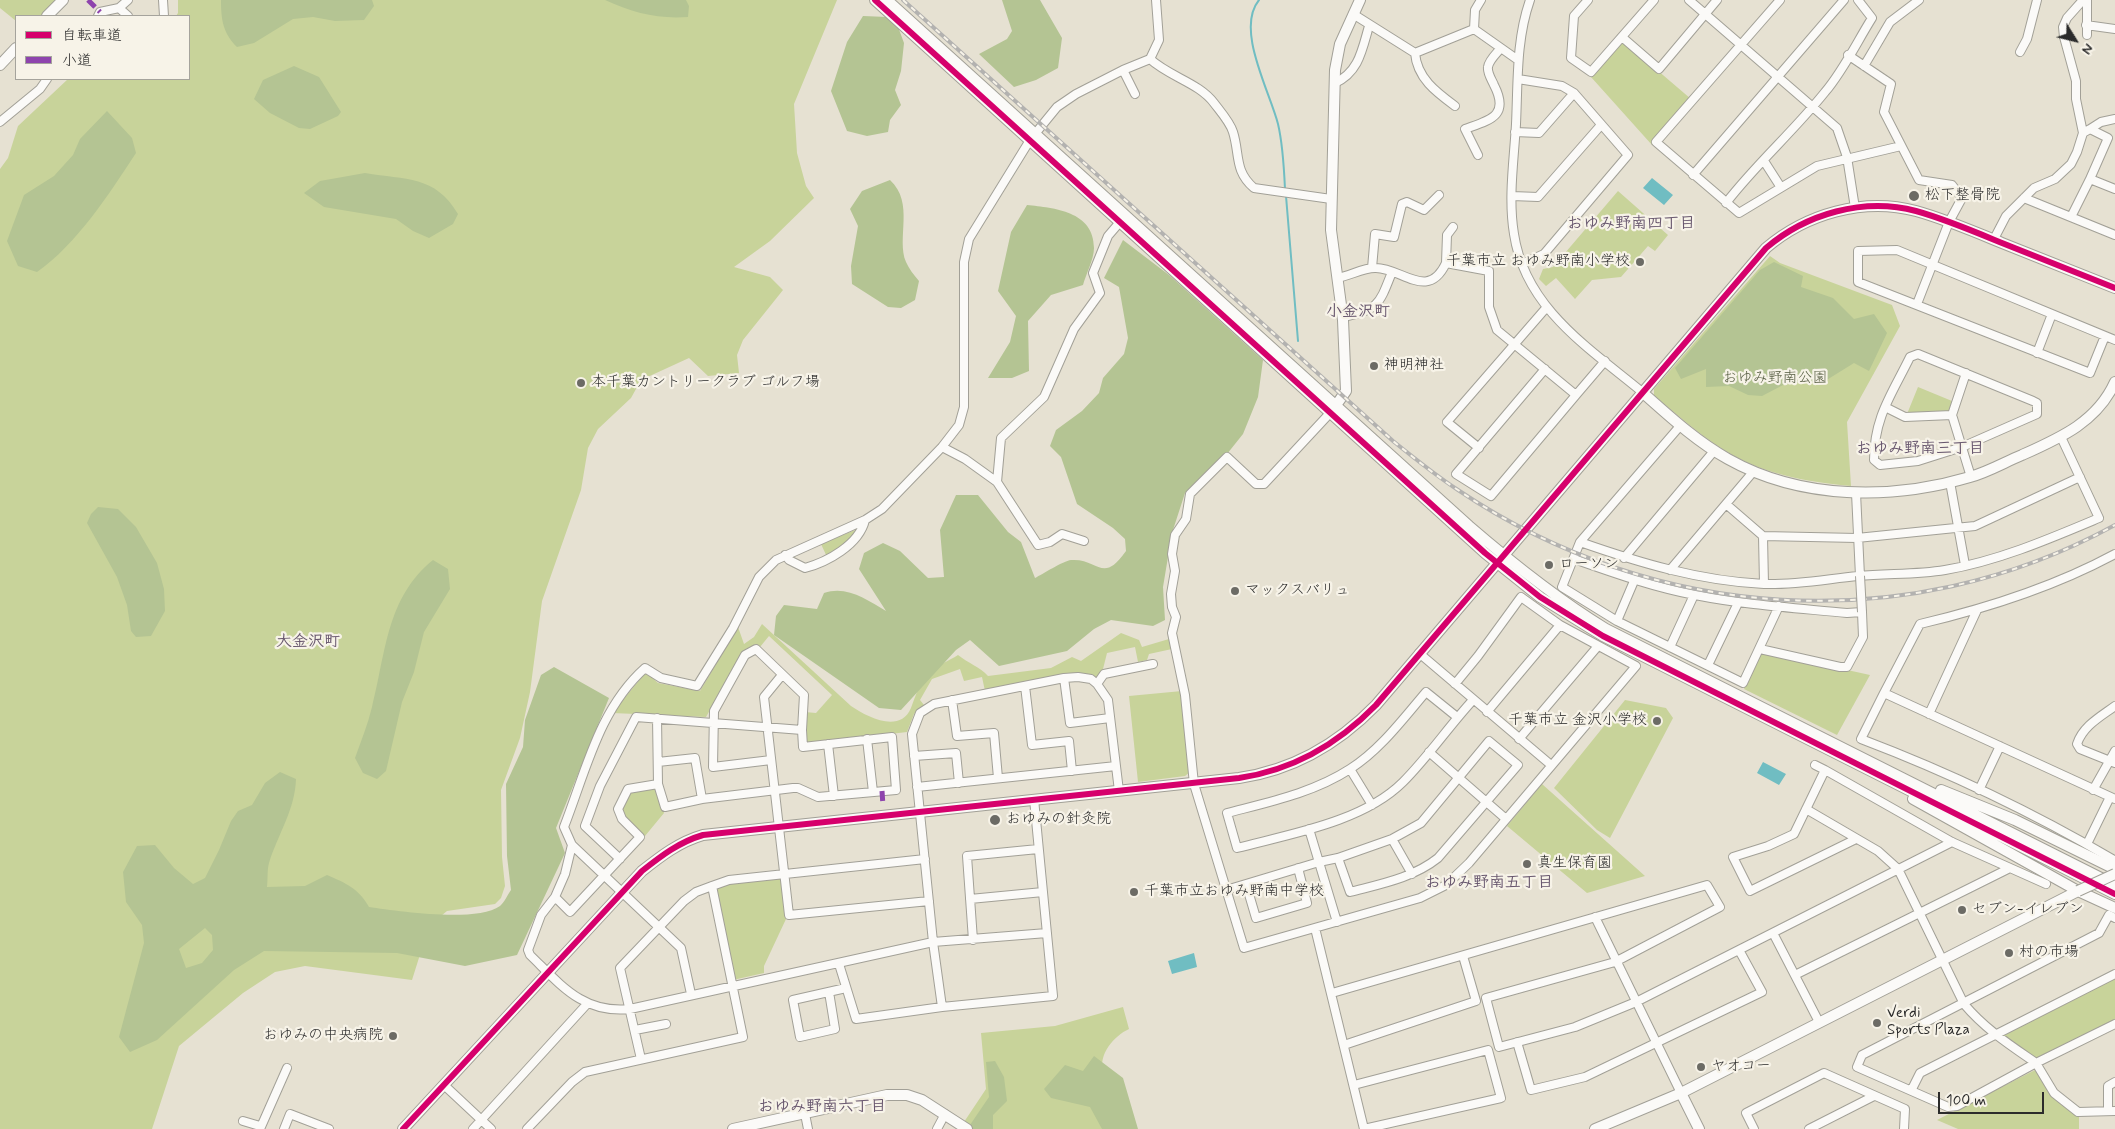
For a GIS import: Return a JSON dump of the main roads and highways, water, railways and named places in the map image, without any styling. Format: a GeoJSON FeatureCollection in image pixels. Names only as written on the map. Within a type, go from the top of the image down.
{"type":"FeatureCollection","features":[{"type":"Feature","properties":{"kind":"water"},"geometry":{"type":"Polygon","coordinates":[[[1652,178],[1673,195],[1664,205],[1643,188],[1652,178]]]}},
{"type":"Feature","properties":{"kind":"water"},"geometry":{"type":"Polygon","coordinates":[[[1763,762],[1786,774],[1779,785],[1757,773],[1763,762]]]}},
{"type":"Feature","properties":{"kind":"water"},"geometry":{"type":"Polygon","coordinates":[[[1194,953],[1197,967],[1172,974],[1168,961],[1194,953]]]}},
{"type":"Feature","properties":{"kind":"waterway"},"geometry":{"type":"LineString","coordinates":[[1259,0],[1253,12],[1251,27],[1252,44],[1278,124],[1284,164],[1285,189]]}},
{"type":"Feature","properties":{"kind":"waterway"},"geometry":{"type":"LineString","coordinates":[[1286,196],[1298,341]]}},
{"type":"Feature","properties":{"kind":"railway"},"geometry":{"type":"LineString","coordinates":[[903,0],[1393,441],[1458,490],[1534,534],[1614,567],[1697,589],[1782,600],[1867,599],[1952,586],[2035,562],[2115,525]]}},
{"type":"Feature","properties":{"kind":"place","name":"松下整骨院"},"geometry":{"type":"Point","coordinates":[1914,196]}},
{"type":"Feature","properties":{"kind":"place","name":"千葉市立 おゆみ野南小学校"},"geometry":{"type":"Point","coordinates":[1640,262]}},
{"type":"Feature","properties":{"kind":"place","name":"神明神社"},"geometry":{"type":"Point","coordinates":[1374,366]}},
{"type":"Feature","properties":{"kind":"place","name":"本千葉カントリークラブ ゴルフ場"},"geometry":{"type":"Point","coordinates":[581,383]}},
{"type":"Feature","properties":{"kind":"place","name":"ローソン"},"geometry":{"type":"Point","coordinates":[1549,565]}},
{"type":"Feature","properties":{"kind":"place","name":"マックスバリュ"},"geometry":{"type":"Point","coordinates":[1235,591]}},
{"type":"Feature","properties":{"kind":"place","name":"千葉市立 金沢小学校"},"geometry":{"type":"Point","coordinates":[1657,721]}},
{"type":"Feature","properties":{"kind":"place","name":"おゆみの針灸院"},"geometry":{"type":"Point","coordinates":[995,820]}},
{"type":"Feature","properties":{"kind":"place","name":"真生保育園"},"geometry":{"type":"Point","coordinates":[1527,864]}},
{"type":"Feature","properties":{"kind":"place","name":"千葉市立おゆみ野南中学校"},"geometry":{"type":"Point","coordinates":[1134,892]}},
{"type":"Feature","properties":{"kind":"place","name":"セブン-イレブン"},"geometry":{"type":"Point","coordinates":[1962,910]}},
{"type":"Feature","properties":{"kind":"place","name":"村の市場"},"geometry":{"type":"Point","coordinates":[2009,953]}},
{"type":"Feature","properties":{"kind":"place","name":"Verdi Sports Plaza"},"geometry":{"type":"Point","coordinates":[1877,1023]}},
{"type":"Feature","properties":{"kind":"place","name":"おゆみの中央病院"},"geometry":{"type":"Point","coordinates":[393,1036]}},
{"type":"Feature","properties":{"kind":"place","name":"ヤオコー"},"geometry":{"type":"Point","coordinates":[1701,1067]}},
{"type":"Feature","properties":{"kind":"district","name":"おゆみ野南四丁目"},"geometry":{"type":"Point","coordinates":[1631,225]}},
{"type":"Feature","properties":{"kind":"district","name":"小金沢町"},"geometry":{"type":"Point","coordinates":[1358,313]}},
{"type":"Feature","properties":{"kind":"district","name":"おゆみ野南三丁目"},"geometry":{"type":"Point","coordinates":[1920,450]}},
{"type":"Feature","properties":{"kind":"district","name":"大金沢町"},"geometry":{"type":"Point","coordinates":[308,643]}},
{"type":"Feature","properties":{"kind":"district","name":"おゆみ野南五丁目"},"geometry":{"type":"Point","coordinates":[1489,884]}},
{"type":"Feature","properties":{"kind":"district","name":"おゆみ野南六丁目"},"geometry":{"type":"Point","coordinates":[822,1108]}},
{"type":"Feature","properties":{"kind":"park label","name":"おゆみ野南公園"},"geometry":{"type":"Point","coordinates":[1775,379]}}]}
